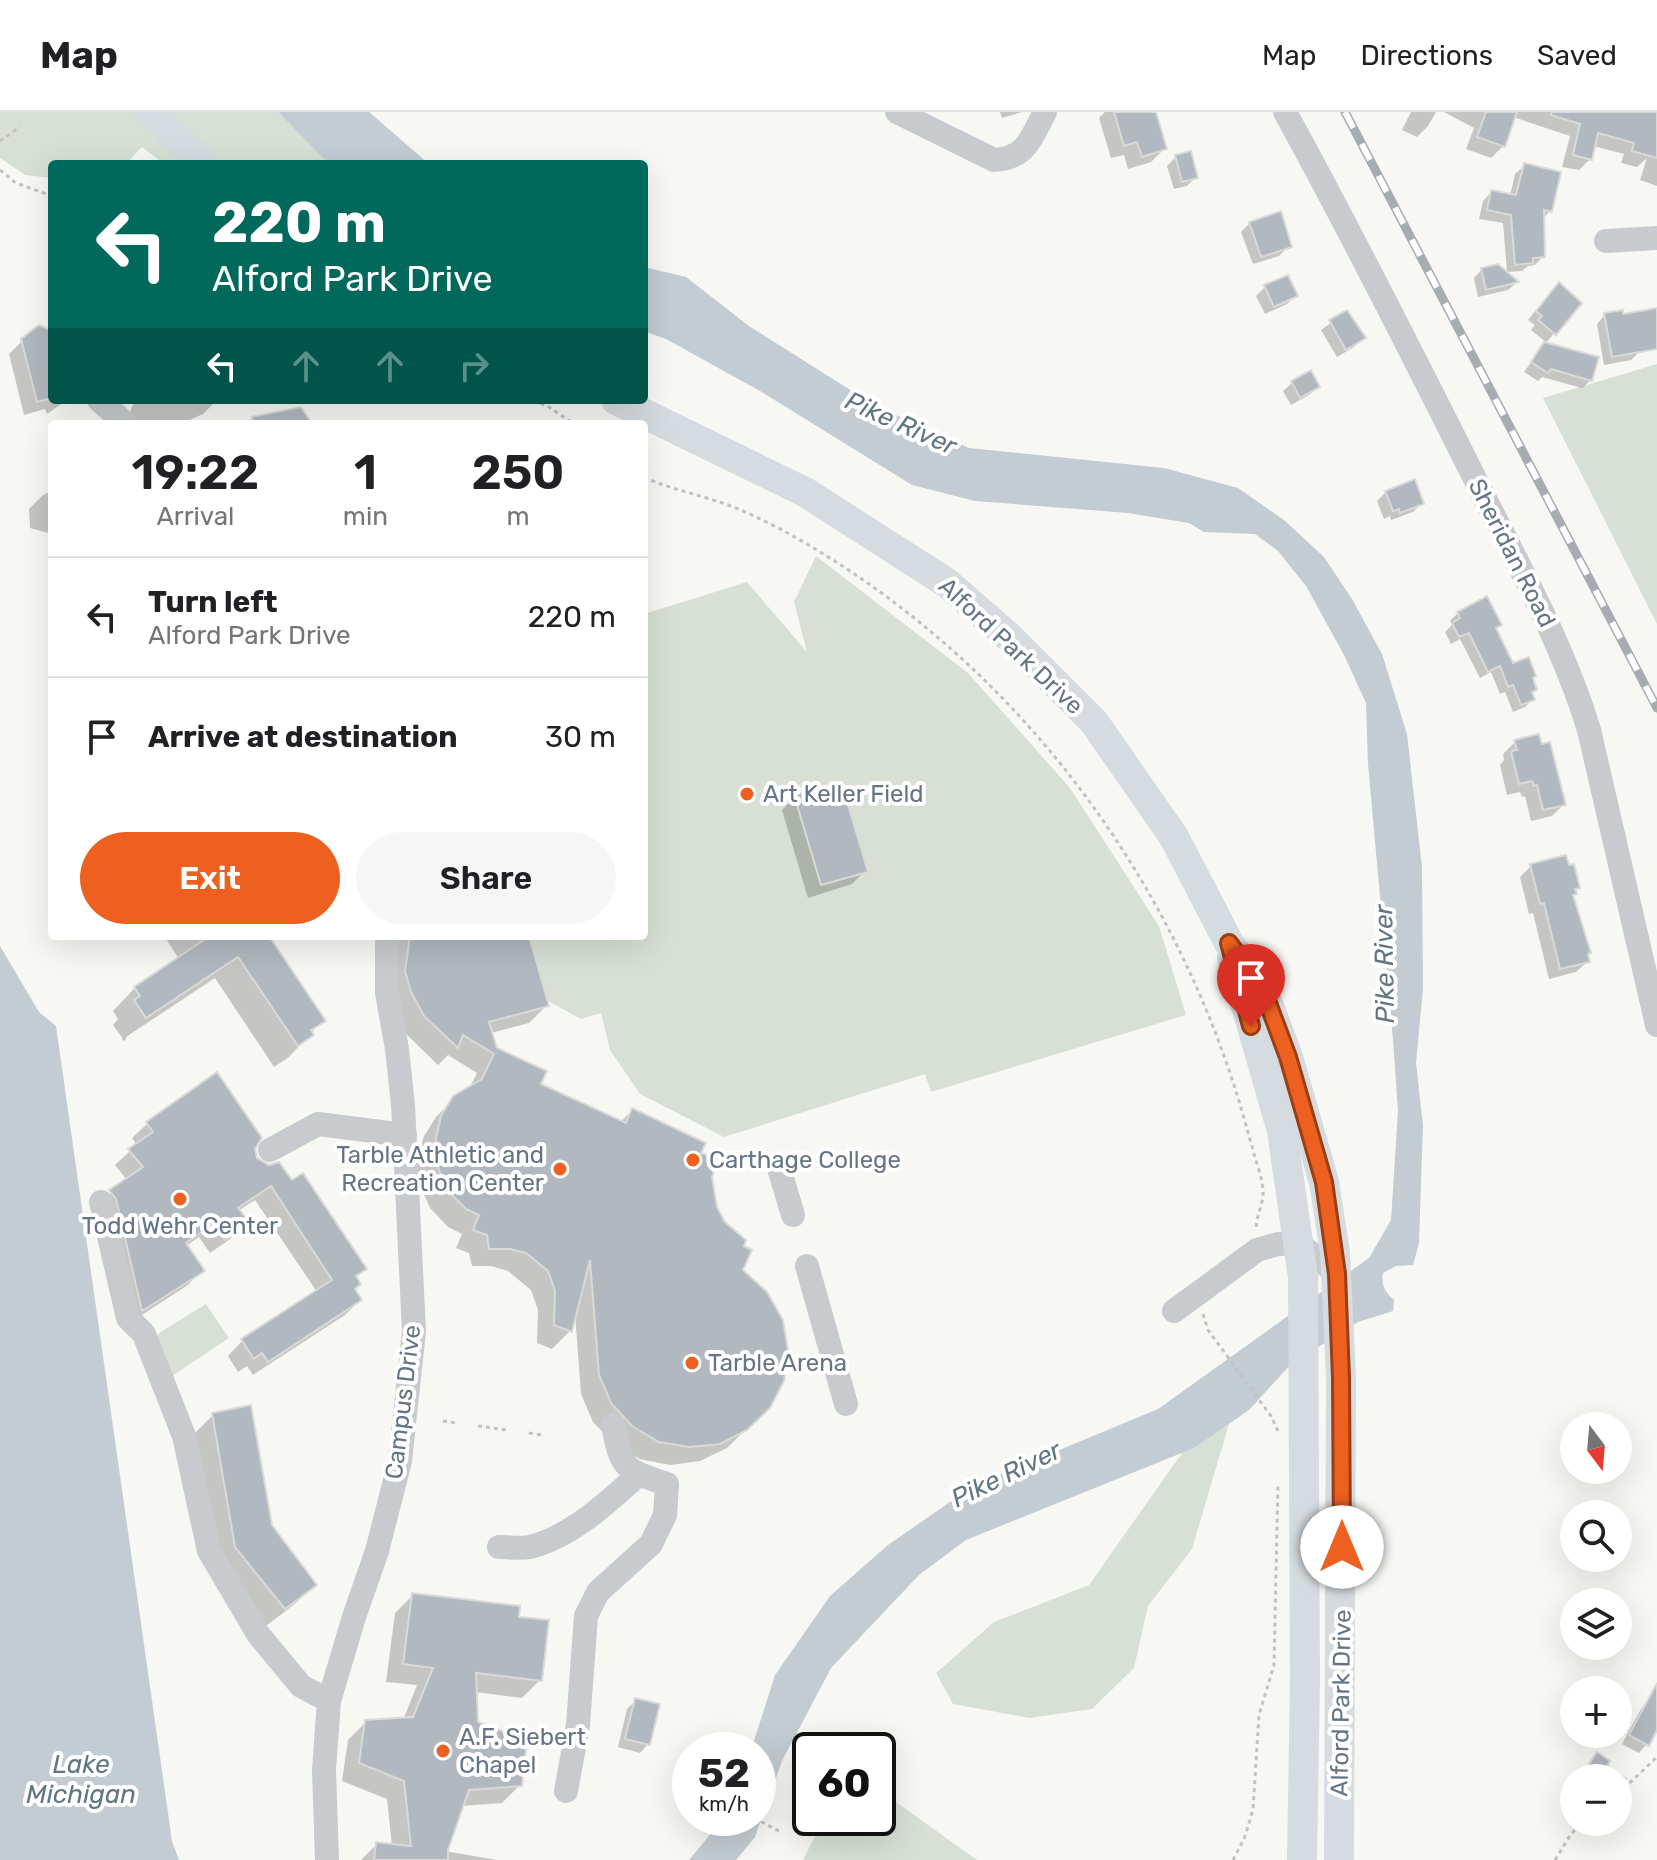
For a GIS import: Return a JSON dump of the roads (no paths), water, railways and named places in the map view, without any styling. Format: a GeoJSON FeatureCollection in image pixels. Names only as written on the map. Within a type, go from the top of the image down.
{"type":"FeatureCollection","features":[{"type":"Feature","properties":{"kind":"main road"},"geometry":{"type":"LineString","coordinates":[[149,112],[200,160]]}},
{"type":"Feature","properties":{"kind":"main road","name":"Alford Park Drive"},"geometry":{"type":"LineString","coordinates":[[621,410],[643,420]]}},
{"type":"Feature","properties":{"kind":"main road","name":"Alford Park Drive"},"geometry":{"type":"LineString","coordinates":[[648,422],[805,492],[947,583],[1010,638],[1094,722],[1174,837],[1229,943],[1262,987],[1288,1057],[1324,1182],[1336,1263],[1341,1378],[1339,1860]]}},
{"type":"Feature","properties":{"kind":"main road","name":"Alford Park Drive"},"geometry":{"type":"LineString","coordinates":[[1229,943],[1282,1131],[1303,1277],[1302,1860]]}},
{"type":"Feature","properties":{"kind":"street"},"geometry":{"type":"LineString","coordinates":[[897,112],[994,160],[1012,159],[1027,146],[1045,112]]}},
{"type":"Feature","properties":{"kind":"street","name":"Sheridan Road"},"geometry":{"type":"LineString","coordinates":[[1285,112],[1358,245],[1543,614],[1577,691],[1589,730],[1657,1022]]}},
{"type":"Feature","properties":{"kind":"street"},"geometry":{"type":"LineString","coordinates":[[1606,241],[1657,238]]}},
{"type":"Feature","properties":{"kind":"street"},"geometry":{"type":"LineString","coordinates":[[104,404],[122,420]]}},
{"type":"Feature","properties":{"kind":"street","name":"Campus Drive"},"geometry":{"type":"LineString","coordinates":[[327,1860],[324,1770],[329,1701],[377,1551],[400,1461],[414,1331],[405,1135],[397,1049],[387,993],[387,940]]}},
{"type":"Feature","properties":{"kind":"street"},"geometry":{"type":"LineString","coordinates":[[270,1150],[318,1124],[405,1135]]}},
{"type":"Feature","properties":{"kind":"street"},"geometry":{"type":"LineString","coordinates":[[778,1165],[793,1215]]}},
{"type":"Feature","properties":{"kind":"street"},"geometry":{"type":"LineString","coordinates":[[101,1202],[128,1318],[144,1334],[184,1436],[209,1551],[258,1634],[301,1686],[329,1701]]}},
{"type":"Feature","properties":{"kind":"street"},"geometry":{"type":"LineString","coordinates":[[1174,1311],[1257,1250],[1298,1243],[1336,1263]]}},
{"type":"Feature","properties":{"kind":"street"},"geometry":{"type":"LineString","coordinates":[[807,1266],[846,1404]]}},
{"type":"Feature","properties":{"kind":"street"},"geometry":{"type":"LineString","coordinates":[[566,1791],[578,1725],[586,1616],[598,1592],[651,1544],[665,1515],[667,1484],[638,1475],[621,1461],[613,1425]]}},
{"type":"Feature","properties":{"kind":"street"},"geometry":{"type":"LineString","coordinates":[[499,1547],[528,1547],[554,1539],[607,1503],[638,1475]]}},
{"type":"Feature","properties":{"kind":"street"},"geometry":{"type":"LineString","coordinates":[[1291,1860],[1303,1817]]}},
{"type":"Feature","properties":{"kind":"water"},"geometry":{"type":"Polygon","coordinates":[[[278,112],[369,112],[424,160],[325,160],[278,112]]]}},
{"type":"Feature","properties":{"kind":"water","name":"Pike River"},"geometry":{"type":"Polygon","coordinates":[[[648,268],[686,277],[749,326],[874,405],[969,448],[1164,468],[1238,488],[1284,520],[1324,557],[1352,599],[1382,654],[1407,734],[1422,867],[1423,989],[1416,1063],[1423,1125],[1419,1243],[1413,1265],[1396,1266],[1383,1273],[1384,1288],[1394,1300],[1393,1311],[1358,1322],[1291,1364],[1249,1410],[1194,1448],[966,1540],[919,1575],[831,1668],[797,1732],[792,1732],[792,1742],[776,1778],[776,1732],[757,1732],[775,1675],[830,1596],[888,1545],[973,1486],[1158,1409],[1369,1258],[1391,1220],[1398,1111],[1368,764],[1366,703],[1306,586],[1278,551],[1255,534],[1204,532],[1189,523],[1128,513],[975,501],[912,485],[760,391],[666,339],[648,332],[648,268]]]}},
{"type":"Feature","properties":{"kind":"water","name":"Lake Michigan"},"geometry":{"type":"Polygon","coordinates":[[[0,946],[39,1012],[56,1026],[172,1841],[179,1860],[0,1860],[0,946]]]}},
{"type":"Feature","properties":{"kind":"water"},"geometry":{"type":"Polygon","coordinates":[[[709,1836],[755,1836],[736,1860],[689,1860],[709,1836]]]}},
{"type":"Feature","properties":{"kind":"railway"},"geometry":{"type":"LineString","coordinates":[[1345,112],[1657,708]]}},
{"type":"Feature","properties":{"kind":"place","name":"Art Keller Field"},"geometry":{"type":"Point","coordinates":[747,794]}},
{"type":"Feature","properties":{"kind":"place","name":"Carthage College"},"geometry":{"type":"Point","coordinates":[693,1160]}},
{"type":"Feature","properties":{"kind":"place","name":"Tarble Athletic and Recreation Center"},"geometry":{"type":"Point","coordinates":[560,1169]}},
{"type":"Feature","properties":{"kind":"place","name":"Todd Wehr Center"},"geometry":{"type":"Point","coordinates":[180,1199]}},
{"type":"Feature","properties":{"kind":"place","name":"Tarble Arena"},"geometry":{"type":"Point","coordinates":[692,1363]}},
{"type":"Feature","properties":{"kind":"place","name":"A.F. Siebert Chapel"},"geometry":{"type":"Point","coordinates":[443,1751]}}]}
